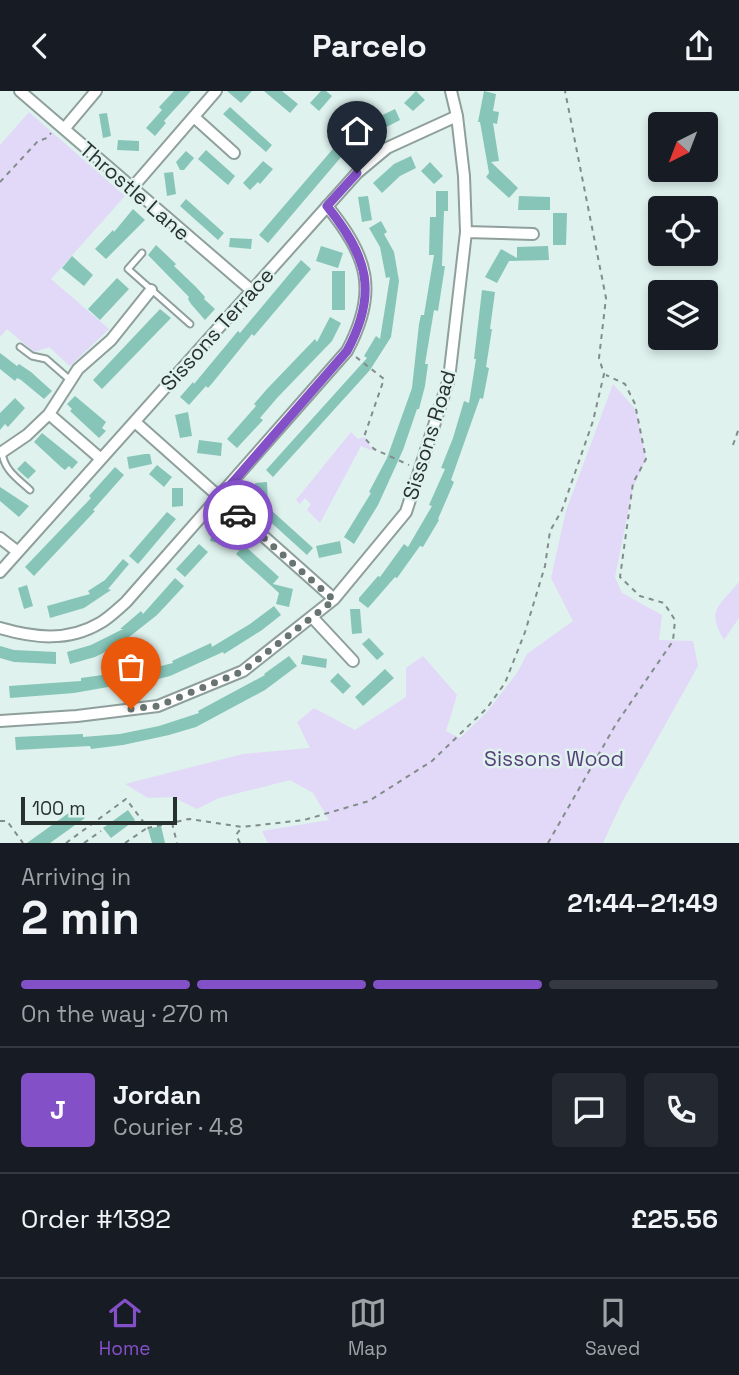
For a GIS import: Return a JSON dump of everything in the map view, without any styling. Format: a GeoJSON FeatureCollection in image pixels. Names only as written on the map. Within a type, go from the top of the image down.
{"type":"FeatureCollection","features":[{"type":"Feature","properties":{"kind":"street","name":"Throstle Lane"},"geometry":{"type":"LineString","coordinates":[[20,91],[251,291]]}},
{"type":"Feature","properties":{"kind":"street"},"geometry":{"type":"LineString","coordinates":[[132,188],[216,91]]}},
{"type":"Feature","properties":{"kind":"street","name":"Sissons Road"},"geometry":{"type":"LineString","coordinates":[[0,721],[77,716],[158,706],[243,671],[334,600],[406,512],[449,379],[466,232],[464,177],[457,116],[451,91]]}},
{"type":"Feature","properties":{"kind":"street"},"geometry":{"type":"LineString","coordinates":[[64,129],[95,92]]}},
{"type":"Feature","properties":{"kind":"street","name":"Sissons Terrace"},"geometry":{"type":"LineString","coordinates":[[0,572],[357,173],[387,148],[457,116]]}},
{"type":"Feature","properties":{"kind":"street"},"geometry":{"type":"LineString","coordinates":[[194,117],[233,153]]}},
{"type":"Feature","properties":{"kind":"street"},"geometry":{"type":"LineString","coordinates":[[0,628],[30,637],[66,636],[100,624],[126,602],[347,351],[361,324],[366,292],[362,261],[348,232],[327,206]]}},
{"type":"Feature","properties":{"kind":"street"},"geometry":{"type":"LineString","coordinates":[[466,232],[533,234]]}},
{"type":"Feature","properties":{"kind":"street"},"geometry":{"type":"LineString","coordinates":[[1,451],[27,435],[49,414],[70,380],[88,359],[111,340],[151,290]]}},
{"type":"Feature","properties":{"kind":"street"},"geometry":{"type":"LineString","coordinates":[[49,414],[101,459]]}},
{"type":"Feature","properties":{"kind":"street"},"geometry":{"type":"LineString","coordinates":[[135,422],[334,600]]}},
{"type":"Feature","properties":{"kind":"street"},"geometry":{"type":"LineString","coordinates":[[0,538],[18,552]]}},
{"type":"Feature","properties":{"kind":"street"},"geometry":{"type":"LineString","coordinates":[[312,617],[353,661]]}},
{"type":"Feature","properties":{"kind":"lane"},"geometry":{"type":"LineString","coordinates":[[142,253],[128,269],[190,324]]}},
{"type":"Feature","properties":{"kind":"lane"},"geometry":{"type":"LineString","coordinates":[[20,347],[32,356],[46,359],[70,380]]}},
{"type":"Feature","properties":{"kind":"lane"},"geometry":{"type":"LineString","coordinates":[[1,451],[6,469],[30,490]]}},
{"type":"Feature","properties":{"kind":"path"},"geometry":{"type":"LineString","coordinates":[[125,843],[148,828],[172,822],[190,820],[242,827],[304,820],[369,801],[432,761],[487,708],[505,683],[525,632],[545,566],[550,531],[562,510],[593,421],[604,374],[599,358],[606,298],[565,91]]}},
{"type":"Feature","properties":{"kind":"path"},"geometry":{"type":"LineString","coordinates":[[0,183],[38,141],[47,138]]}},
{"type":"Feature","properties":{"kind":"path"},"geometry":{"type":"LineString","coordinates":[[347,351],[384,379],[364,437],[374,449],[420,469]]}},
{"type":"Feature","properties":{"kind":"path"},"geometry":{"type":"LineString","coordinates":[[548,843],[616,725],[673,641],[675,620],[664,603],[640,596],[620,577],[634,484],[646,459],[635,404],[625,384],[604,374]]}},
{"type":"Feature","properties":{"kind":"path"},"geometry":{"type":"LineString","coordinates":[[733,445],[739,428]]}},
{"type":"Feature","properties":{"kind":"path"},"geometry":{"type":"LineString","coordinates":[[66,843],[126,799],[148,828]]}},
{"type":"Feature","properties":{"kind":"path"},"geometry":{"type":"LineString","coordinates":[[0,821],[7,821],[23,843]]}},
{"type":"Feature","properties":{"kind":"path"},"geometry":{"type":"LineString","coordinates":[[172,822],[177,843]]}},
{"type":"Feature","properties":{"kind":"path"},"geometry":{"type":"LineString","coordinates":[[240,843],[236,835],[242,827]]}},
{"type":"Feature","properties":{"kind":"path"},"geometry":{"type":"LineString","coordinates":[[84,843],[101,831]]}},
{"type":"Feature","properties":{"kind":"green space"},"geometry":{"type":"Polygon","coordinates":[[[29,112],[125,196],[51,279],[109,329],[70,366],[49,347],[34,352],[7,329],[0,337],[0,145],[29,112]]]}},
{"type":"Feature","properties":{"kind":"green space","name":"Sissons Wood"},"geometry":{"type":"Polygon","coordinates":[[[613,384],[636,410],[646,459],[633,488],[615,577],[622,593],[662,615],[659,640],[693,641],[698,666],[622,802],[603,843],[268,843],[262,831],[329,820],[313,793],[290,780],[219,798],[197,809],[173,797],[148,798],[125,784],[243,754],[310,748],[297,722],[314,708],[355,730],[406,697],[406,668],[423,656],[457,695],[446,731],[460,738],[487,712],[517,673],[527,654],[573,621],[551,578],[566,511],[613,384]]]}},
{"type":"Feature","properties":{"kind":"green space"},"geometry":{"type":"Polygon","coordinates":[[[351,432],[358,439],[364,437],[373,451],[361,446],[320,523],[307,510],[311,504],[305,498],[300,504],[296,500],[351,432]]]}},
{"type":"Feature","properties":{"kind":"green space"},"geometry":{"type":"Polygon","coordinates":[[[739,582],[739,618],[724,640],[716,621],[717,609],[739,582]]]}},
{"type":"Feature","properties":{"kind":"building"},"geometry":{"type":"Polygon","coordinates":[[[174,91],[191,91],[164,121],[166,123],[155,136],[146,128],[162,110],[159,107],[174,91]]]}},
{"type":"Feature","properties":{"kind":"building"},"geometry":{"type":"Polygon","coordinates":[[[227,91],[252,91],[241,103],[227,91]]]}},
{"type":"Feature","properties":{"kind":"building"},"geometry":{"type":"Polygon","coordinates":[[[264,91],[282,91],[298,104],[290,113],[264,91]]]}},
{"type":"Feature","properties":{"kind":"building"},"geometry":{"type":"Polygon","coordinates":[[[321,91],[332,96],[319,111],[310,103],[321,91]]]}},
{"type":"Feature","properties":{"kind":"building"},"geometry":{"type":"Polygon","coordinates":[[[416,91],[425,100],[413,111],[404,103],[416,91]]]}},
{"type":"Feature","properties":{"kind":"building"},"geometry":{"type":"Polygon","coordinates":[[[484,91],[496,94],[493,111],[499,112],[497,124],[493,123],[499,161],[491,162],[518,188],[509,198],[486,177],[489,173],[478,122],[484,91]]]}},
{"type":"Feature","properties":{"kind":"building"},"geometry":{"type":"Polygon","coordinates":[[[230,107],[272,145],[266,152],[223,114],[230,107]]]}},
{"type":"Feature","properties":{"kind":"building"},"geometry":{"type":"Polygon","coordinates":[[[395,109],[400,120],[369,136],[367,131],[344,148],[347,150],[268,243],[259,235],[344,136],[342,135],[356,125],[358,127],[395,109]]]}},
{"type":"Feature","properties":{"kind":"building"},"geometry":{"type":"Polygon","coordinates":[[[107,113],[111,136],[103,138],[99,114],[107,113]]]}},
{"type":"Feature","properties":{"kind":"building"},"geometry":{"type":"Polygon","coordinates":[[[118,140],[139,141],[139,151],[117,150],[118,140]]]}},
{"type":"Feature","properties":{"kind":"building"},"geometry":{"type":"Polygon","coordinates":[[[206,150],[235,176],[228,185],[198,159],[206,150]]]}},
{"type":"Feature","properties":{"kind":"building"},"geometry":{"type":"Polygon","coordinates":[[[186,151],[194,158],[184,170],[180,170],[176,162],[186,151]]]}},
{"type":"Feature","properties":{"kind":"building"},"geometry":{"type":"Polygon","coordinates":[[[411,156],[416,168],[400,176],[382,193],[373,183],[394,164],[411,156]]]}},
{"type":"Feature","properties":{"kind":"building"},"geometry":{"type":"Polygon","coordinates":[[[263,161],[273,169],[260,184],[258,182],[250,190],[243,183],[263,161]]]}},
{"type":"Feature","properties":{"kind":"building"},"geometry":{"type":"Polygon","coordinates":[[[430,162],[443,176],[434,184],[421,171],[430,162]]]}},
{"type":"Feature","properties":{"kind":"building"},"geometry":{"type":"Polygon","coordinates":[[[173,172],[176,194],[167,196],[164,173],[173,172]]]}},
{"type":"Feature","properties":{"kind":"building"},"geometry":{"type":"Polygon","coordinates":[[[436,191],[448,191],[448,211],[444,211],[442,266],[445,266],[438,311],[434,310],[425,364],[428,364],[425,386],[403,450],[378,505],[354,544],[344,537],[371,493],[369,492],[387,458],[412,388],[419,324],[421,315],[424,315],[434,255],[429,255],[430,217],[436,217],[436,191]]]}},
{"type":"Feature","properties":{"kind":"building"},"geometry":{"type":"Polygon","coordinates":[[[368,196],[372,220],[362,222],[358,197],[368,196]]]}},
{"type":"Feature","properties":{"kind":"building"},"geometry":{"type":"Polygon","coordinates":[[[519,196],[550,197],[550,210],[518,210],[519,196]]]}},
{"type":"Feature","properties":{"kind":"building"},"geometry":{"type":"Polygon","coordinates":[[[186,199],[224,233],[218,240],[180,206],[186,199]]]}},
{"type":"Feature","properties":{"kind":"building"},"geometry":{"type":"Polygon","coordinates":[[[133,209],[145,220],[106,259],[95,249],[133,209]]]}},
{"type":"Feature","properties":{"kind":"building"},"geometry":{"type":"Polygon","coordinates":[[[553,213],[567,213],[566,245],[553,245],[553,213]]]}},
{"type":"Feature","properties":{"kind":"building"},"geometry":{"type":"Polygon","coordinates":[[[381,221],[387,232],[384,234],[394,252],[399,281],[391,337],[370,370],[273,477],[266,470],[367,358],[364,356],[376,336],[380,339],[390,277],[386,278],[380,247],[369,228],[381,221]]]}},
{"type":"Feature","properties":{"kind":"building"},"geometry":{"type":"Polygon","coordinates":[[[230,238],[252,239],[251,249],[229,247],[230,238]]]}},
{"type":"Feature","properties":{"kind":"building"},"geometry":{"type":"Polygon","coordinates":[[[156,245],[215,309],[205,320],[191,304],[189,297],[148,255],[156,245]]]}},
{"type":"Feature","properties":{"kind":"building"},"geometry":{"type":"Polygon","coordinates":[[[321,246],[343,253],[338,268],[316,261],[321,246]]]}},
{"type":"Feature","properties":{"kind":"building"},"geometry":{"type":"Polygon","coordinates":[[[548,246],[549,260],[509,261],[497,283],[485,277],[501,249],[517,258],[517,247],[548,246]]]}},
{"type":"Feature","properties":{"kind":"building"},"geometry":{"type":"Polygon","coordinates":[[[72,256],[93,275],[84,286],[62,268],[72,256]]]}},
{"type":"Feature","properties":{"kind":"building"},"geometry":{"type":"Polygon","coordinates":[[[301,260],[311,269],[208,388],[206,386],[189,405],[180,397],[238,331],[240,333],[301,260]]]}},
{"type":"Feature","properties":{"kind":"building"},"geometry":{"type":"Polygon","coordinates":[[[332,271],[345,271],[345,310],[332,310],[332,271]]]}},
{"type":"Feature","properties":{"kind":"building"},"geometry":{"type":"Polygon","coordinates":[[[117,278],[129,289],[100,320],[88,309],[117,278]]]}},
{"type":"Feature","properties":{"kind":"building"},"geometry":{"type":"Polygon","coordinates":[[[482,290],[495,292],[486,367],[489,368],[483,399],[480,398],[451,480],[454,482],[439,520],[423,547],[420,546],[397,578],[395,577],[368,608],[359,598],[378,576],[380,577],[404,544],[408,547],[432,506],[429,505],[445,469],[441,468],[464,401],[469,403],[482,290]]]}},
{"type":"Feature","properties":{"kind":"building"},"geometry":{"type":"Polygon","coordinates":[[[160,309],[171,318],[102,389],[93,380],[160,309]]]}},
{"type":"Feature","properties":{"kind":"building"},"geometry":{"type":"Polygon","coordinates":[[[330,317],[341,323],[332,341],[277,398],[260,418],[263,420],[237,448],[227,439],[267,389],[315,339],[317,342],[330,317]]]}},
{"type":"Feature","properties":{"kind":"building"},"geometry":{"type":"Polygon","coordinates":[[[0,353],[17,366],[19,364],[31,372],[52,391],[44,399],[21,380],[17,378],[15,381],[0,369],[0,353]]]}},
{"type":"Feature","properties":{"kind":"building"},"geometry":{"type":"Polygon","coordinates":[[[75,396],[106,422],[102,428],[106,431],[99,438],[70,411],[72,409],[67,404],[75,396]]]}},
{"type":"Feature","properties":{"kind":"building"},"geometry":{"type":"Polygon","coordinates":[[[15,398],[25,408],[8,427],[5,424],[0,430],[0,413],[15,398]]]}},
{"type":"Feature","properties":{"kind":"building"},"geometry":{"type":"Polygon","coordinates":[[[188,412],[192,436],[180,438],[175,415],[188,412]]]}},
{"type":"Feature","properties":{"kind":"building"},"geometry":{"type":"Polygon","coordinates":[[[42,433],[78,462],[72,469],[69,466],[65,470],[34,442],[42,433]]]}},
{"type":"Feature","properties":{"kind":"building"},"geometry":{"type":"Polygon","coordinates":[[[199,440],[222,443],[221,456],[197,453],[199,440]]]}},
{"type":"Feature","properties":{"kind":"building"},"geometry":{"type":"Polygon","coordinates":[[[150,454],[152,464],[129,469],[127,457],[150,454]]]}},
{"type":"Feature","properties":{"kind":"building"},"geometry":{"type":"Polygon","coordinates":[[[25,461],[36,471],[28,479],[17,469],[25,461]]]}},
{"type":"Feature","properties":{"kind":"building"},"geometry":{"type":"Polygon","coordinates":[[[157,465],[172,477],[164,487],[149,474],[157,465]]]}},
{"type":"Feature","properties":{"kind":"building"},"geometry":{"type":"Polygon","coordinates":[[[115,467],[124,475],[93,510],[95,511],[34,576],[25,567],[91,498],[89,496],[115,467]]]}},
{"type":"Feature","properties":{"kind":"building"},"geometry":{"type":"Polygon","coordinates":[[[267,482],[268,506],[256,506],[255,483],[267,482]]]}},
{"type":"Feature","properties":{"kind":"building"},"geometry":{"type":"Polygon","coordinates":[[[0,487],[29,506],[19,517],[0,501],[0,487]]]}},
{"type":"Feature","properties":{"kind":"building"},"geometry":{"type":"Polygon","coordinates":[[[172,488],[183,488],[183,506],[172,507],[172,488]]]}},
{"type":"Feature","properties":{"kind":"building"},"geometry":{"type":"Polygon","coordinates":[[[271,510],[313,548],[307,555],[265,517],[271,510]]]}},
{"type":"Feature","properties":{"kind":"building"},"geometry":{"type":"Polygon","coordinates":[[[167,512],[176,519],[138,564],[129,556],[167,512]]]}},
{"type":"Feature","properties":{"kind":"building"},"geometry":{"type":"Polygon","coordinates":[[[213,529],[230,533],[227,545],[210,541],[213,529]]]}},
{"type":"Feature","properties":{"kind":"building"},"geometry":{"type":"Polygon","coordinates":[[[340,541],[342,553],[319,558],[316,546],[340,541]]]}},
{"type":"Feature","properties":{"kind":"building"},"geometry":{"type":"Polygon","coordinates":[[[199,544],[208,552],[185,577],[176,569],[199,544]]]}},
{"type":"Feature","properties":{"kind":"building"},"geometry":{"type":"Polygon","coordinates":[[[244,545],[279,577],[273,584],[293,589],[289,607],[276,604],[279,593],[236,554],[244,545]]]}},
{"type":"Feature","properties":{"kind":"building"},"geometry":{"type":"Polygon","coordinates":[[[123,559],[129,564],[108,589],[111,590],[84,608],[50,618],[47,606],[90,594],[88,591],[105,580],[123,559]]]}},
{"type":"Feature","properties":{"kind":"building"},"geometry":{"type":"Polygon","coordinates":[[[175,578],[184,586],[157,615],[119,645],[95,657],[70,664],[67,652],[91,645],[123,629],[120,629],[141,611],[143,614],[175,578]]]}},
{"type":"Feature","properties":{"kind":"building"},"geometry":{"type":"Polygon","coordinates":[[[27,585],[33,606],[24,609],[18,588],[27,585]]]}},
{"type":"Feature","properties":{"kind":"building"},"geometry":{"type":"Polygon","coordinates":[[[274,606],[281,615],[262,630],[224,654],[223,652],[170,676],[134,685],[10,698],[9,686],[81,681],[81,678],[124,672],[125,675],[173,663],[172,661],[211,643],[212,647],[274,606]]]}},
{"type":"Feature","properties":{"kind":"building"},"geometry":{"type":"Polygon","coordinates":[[[350,609],[360,609],[362,633],[352,634],[350,609]]]}},
{"type":"Feature","properties":{"kind":"building"},"geometry":{"type":"Polygon","coordinates":[[[369,638],[384,654],[377,660],[362,644],[369,638]]]}},
{"type":"Feature","properties":{"kind":"building"},"geometry":{"type":"Polygon","coordinates":[[[0,646],[14,650],[56,652],[56,664],[14,662],[0,658],[0,646]]]}},
{"type":"Feature","properties":{"kind":"building"},"geometry":{"type":"Polygon","coordinates":[[[303,655],[327,659],[326,668],[301,664],[303,655]]]}},
{"type":"Feature","properties":{"kind":"building"},"geometry":{"type":"Polygon","coordinates":[[[289,656],[297,666],[265,690],[196,727],[123,745],[91,749],[90,746],[16,750],[15,737],[120,734],[159,726],[199,713],[198,711],[265,675],[289,656]]]}},
{"type":"Feature","properties":{"kind":"building"},"geometry":{"type":"Polygon","coordinates":[[[385,669],[394,678],[363,706],[355,697],[385,669]]]}},
{"type":"Feature","properties":{"kind":"building"},"geometry":{"type":"Polygon","coordinates":[[[338,673],[351,686],[343,694],[330,681],[338,673]]]}},
{"type":"Feature","properties":{"kind":"building"},"geometry":{"type":"Polygon","coordinates":[[[77,807],[85,818],[50,843],[27,843],[77,807]]]}},
{"type":"Feature","properties":{"kind":"building"},"geometry":{"type":"Polygon","coordinates":[[[128,810],[135,820],[111,838],[103,828],[128,810]]]}},
{"type":"Feature","properties":{"kind":"building"},"geometry":{"type":"Polygon","coordinates":[[[161,826],[165,843],[152,843],[148,829],[161,826]]]}},
{"type":"Feature","properties":{"kind":"way so far"},"geometry":{"type":"LineString","coordinates":[[131,709],[158,706],[243,671],[334,600],[238,515]]}},
{"type":"Feature","properties":{"kind":"route"},"geometry":{"type":"LineString","coordinates":[[238,515],[219,498],[347,351],[361,324],[366,292],[362,261],[348,232],[327,206],[357,173]]}}]}
